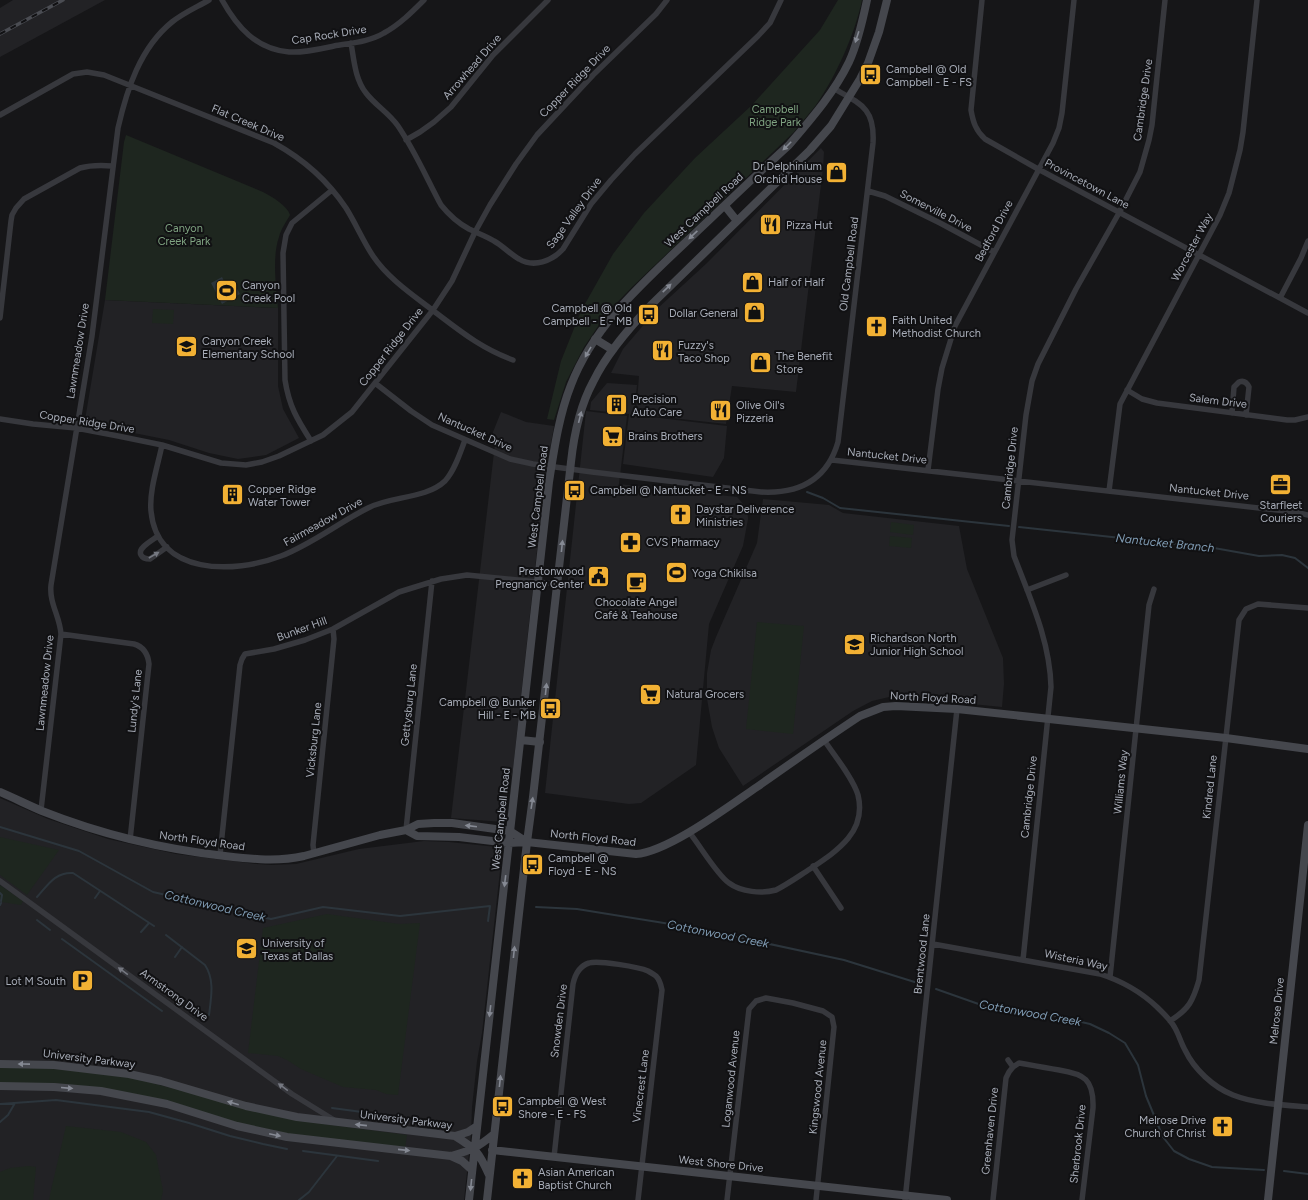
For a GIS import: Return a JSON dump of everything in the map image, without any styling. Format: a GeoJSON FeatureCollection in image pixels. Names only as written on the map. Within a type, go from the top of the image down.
{"type":"FeatureCollection","features":[{"type":"Feature","properties":{"kind":"street","name":"Lawnmeadow Drive"},"geometry":{"type":"LineString","coordinates":[[41,810],[61,634],[60,625],[52,602],[51,589],[92,336],[112,166],[122,108],[142,58],[154,39],[177,18],[210,0]]}},
{"type":"Feature","properties":{"kind":"street","name":"Cap Rock Drive"},"geometry":{"type":"LineString","coordinates":[[222,0],[234,20],[245,32],[257,41],[277,50],[290,52],[305,51],[364,41],[385,33],[424,0]]}},
{"type":"Feature","properties":{"kind":"street","name":"Arrowhead Drive"},"geometry":{"type":"LineString","coordinates":[[406,140],[434,122],[451,107],[493,55],[548,0]]}},
{"type":"Feature","properties":{"kind":"street","name":"Copper Ridge Drive"},"geometry":{"type":"LineString","coordinates":[[0,419],[32,424],[76,428],[162,445],[221,462],[246,465],[262,462],[279,456],[323,435],[352,412],[433,310],[452,281],[475,232],[490,205],[516,164],[537,135],[592,75],[656,14],[667,0]]}},
{"type":"Feature","properties":{"kind":"street","name":"Sage Valley Drive"},"geometry":{"type":"LineString","coordinates":[[351,43],[357,76],[361,85],[366,93],[394,121],[441,205],[457,221],[494,241],[520,260],[538,263],[544,262],[557,255],[563,249],[591,204],[611,180],[651,138],[758,36],[770,23],[782,0]]}},
{"type":"Feature","properties":{"kind":"street","name":"West Campbell Road"},"geometry":{"type":"LineString","coordinates":[[469,1200],[552,466],[560,424],[570,386],[595,339],[626,300],[789,144],[812,118],[833,88],[849,61],[868,0]]}},
{"type":"Feature","properties":{"kind":"street"},"geometry":{"type":"LineString","coordinates":[[487,1200],[527,842],[534,797],[570,469],[582,406],[592,382],[613,350],[638,318],[812,148],[831,126],[868,63],[879,32],[887,0]]}},
{"type":"Feature","properties":{"kind":"street","name":"Provincetown Lane"},"geometry":{"type":"LineString","coordinates":[[982,0],[971,110],[973,122],[979,133],[986,139],[1038,169],[1308,314]]}},
{"type":"Feature","properties":{"kind":"street","name":"Bedford Drive"},"geometry":{"type":"LineString","coordinates":[[928,470],[938,389],[954,326],[1053,143],[1058,128],[1062,113],[1074,0]]}},
{"type":"Feature","properties":{"kind":"street","name":"Cambridge Drive"},"geometry":{"type":"LineString","coordinates":[[1023,960],[1051,687],[1046,643],[1014,556],[1012,540],[1026,415],[1032,381],[1038,364],[1076,289],[1119,213],[1140,172],[1152,124],[1165,0]]}},
{"type":"Feature","properties":{"kind":"street","name":"Worcester Way"},"geometry":{"type":"LineString","coordinates":[[1109,491],[1119,410],[1127,390],[1199,255],[1226,200],[1240,150],[1243,132],[1257,0]]}},
{"type":"Feature","properties":{"kind":"street","name":"Flat Creek Drive"},"geometry":{"type":"LineString","coordinates":[[0,115],[59,81],[77,73],[87,72],[99,74],[130,85],[274,143],[291,153],[314,171],[332,190],[346,209],[373,256],[400,286],[472,340],[513,360]]}},
{"type":"Feature","properties":{"kind":"street","name":"Old Campbell Road"},"geometry":{"type":"LineString","coordinates":[[832,460],[838,442],[841,423],[874,143],[873,126],[868,111],[862,105],[833,88]]}},
{"type":"Feature","properties":{"kind":"street"},"geometry":{"type":"LineString","coordinates":[[0,318],[11,221],[12,215],[16,208],[24,199],[80,168],[101,164],[112,166]]}},
{"type":"Feature","properties":{"kind":"street"},"geometry":{"type":"LineString","coordinates":[[311,442],[295,416],[288,396],[285,380],[283,253],[286,235],[292,223],[332,190]]}},
{"type":"Feature","properties":{"kind":"street","name":"Somerville Drive"},"geometry":{"type":"LineString","coordinates":[[868,191],[885,196],[994,252]]}},
{"type":"Feature","properties":{"kind":"street"},"geometry":{"type":"LineString","coordinates":[[725,206],[737,220]]}},
{"type":"Feature","properties":{"kind":"street"},"geometry":{"type":"LineString","coordinates":[[1280,298],[1301,258],[1308,241]]}},
{"type":"Feature","properties":{"kind":"street"},"geometry":{"type":"LineString","coordinates":[[595,339],[613,350]]}},
{"type":"Feature","properties":{"kind":"street"},"geometry":{"type":"LineString","coordinates":[[1232,413],[1234,387],[1238,382],[1244,381],[1249,387],[1246,415]]}},
{"type":"Feature","properties":{"kind":"street","name":"Nantucket Drive"},"geometry":{"type":"LineString","coordinates":[[375,383],[432,425],[465,440],[510,459],[570,469],[771,492],[785,491],[801,486],[818,476],[832,460],[1019,480],[1295,512],[1308,515]]}},
{"type":"Feature","properties":{"kind":"street","name":"Salem Drive"},"geometry":{"type":"LineString","coordinates":[[1127,390],[1142,399],[1157,403],[1287,420],[1308,417]]}},
{"type":"Feature","properties":{"kind":"street","name":"Fairmeadow Drive"},"geometry":{"type":"LineString","coordinates":[[162,445],[156,469],[151,503],[152,518],[158,536],[172,553],[183,559],[196,564],[223,567],[247,565],[280,556],[319,537],[370,507],[433,489],[444,481],[450,474],[465,440]]}},
{"type":"Feature","properties":{"kind":"street"},"geometry":{"type":"LineString","coordinates":[[158,536],[140,551],[144,558],[150,559],[167,547]]}},
{"type":"Feature","properties":{"kind":"street","name":"Bunker Hill"},"geometry":{"type":"LineString","coordinates":[[220,855],[242,659],[244,656],[247,654],[298,643],[333,629],[399,592],[451,576],[467,575],[557,584]]}},
{"type":"Feature","properties":{"kind":"street"},"geometry":{"type":"LineString","coordinates":[[1027,590],[1066,575]]}},
{"type":"Feature","properties":{"kind":"street","name":"Gettysburg Lane"},"geometry":{"type":"LineString","coordinates":[[406,830],[432,581]]}},
{"type":"Feature","properties":{"kind":"street","name":"Williams Way"},"geometry":{"type":"LineString","coordinates":[[1110,977],[1149,605],[1154,589]]}},
{"type":"Feature","properties":{"kind":"street","name":"Kindred Lane"},"geometry":{"type":"LineString","coordinates":[[1170,1021],[1182,1013],[1190,1004],[1199,980],[1240,616],[1246,608],[1258,604],[1308,608]]}},
{"type":"Feature","properties":{"kind":"street","name":"Vicksburg Lane"},"geometry":{"type":"LineString","coordinates":[[314,854],[313,845],[334,639],[333,629]]}},
{"type":"Feature","properties":{"kind":"street","name":"Lundy's Lane"},"geometry":{"type":"LineString","coordinates":[[61,634],[134,644],[143,649],[147,656],[149,664],[130,840]]}},
{"type":"Feature","properties":{"kind":"street","name":"North Floyd Road"},"geometry":{"type":"LineString","coordinates":[[406,830],[417,836],[459,837],[509,843],[527,842],[643,854],[665,846],[690,832],[860,716],[883,707],[913,706],[957,709],[1308,748]]}},
{"type":"Feature","properties":{"kind":"street","name":"Brentwood Lane"},"geometry":{"type":"LineString","coordinates":[[905,1198],[957,709]]}},
{"type":"Feature","properties":{"kind":"street"},"geometry":{"type":"LineString","coordinates":[[521,740],[540,742]]}},
{"type":"Feature","properties":{"kind":"street"},"geometry":{"type":"LineString","coordinates":[[690,832],[718,872],[728,882],[744,889],[769,892],[776,890],[830,856],[847,841],[857,823],[859,814],[857,794],[852,782],[824,740]]}},
{"type":"Feature","properties":{"kind":"street","name":"North Floyd Road"},"geometry":{"type":"LineString","coordinates":[[0,792],[41,810],[130,840],[175,849],[265,860],[292,859],[314,854],[380,835],[406,830],[418,824],[452,823],[510,831],[527,842]]}},
{"type":"Feature","properties":{"kind":"street","name":"Melrose Drive"},"geometry":{"type":"LineString","coordinates":[[1268,1200],[1308,825]]}},
{"type":"Feature","properties":{"kind":"street"},"geometry":{"type":"LineString","coordinates":[[813,866],[841,908]]}},
{"type":"Feature","properties":{"kind":"street","name":"Armstrong Drive"},"geometry":{"type":"LineString","coordinates":[[0,880],[287,1090],[339,1123]]}},
{"type":"Feature","properties":{"kind":"street","name":"Wisteria Way"},"geometry":{"type":"LineString","coordinates":[[933,944],[1110,977],[1145,996],[1170,1021],[1175,1028],[1185,1051],[1201,1074],[1222,1089],[1233,1095],[1253,1100],[1308,1107]]}},
{"type":"Feature","properties":{"kind":"street","name":"Snowden Drive"},"geometry":{"type":"LineString","coordinates":[[554,1157],[572,984],[575,975],[581,967],[589,963],[597,962],[639,968],[655,976]]}},
{"type":"Feature","properties":{"kind":"street","name":"Vinecrest Lane"},"geometry":{"type":"LineString","coordinates":[[638,1200],[662,999],[661,984],[655,976]]}},
{"type":"Feature","properties":{"kind":"street","name":"Loganwood Avenue"},"geometry":{"type":"LineString","coordinates":[[727,1200],[749,1009],[756,1001],[766,998],[793,1004]]}},
{"type":"Feature","properties":{"kind":"street","name":"Kingswood Avenue"},"geometry":{"type":"LineString","coordinates":[[793,1004],[823,1011],[832,1018],[834,1027],[816,1200]]}},
{"type":"Feature","properties":{"kind":"street"},"geometry":{"type":"LineString","coordinates":[[1008,1060],[1013,1067]]}},
{"type":"Feature","properties":{"kind":"street","name":"Sherbrook Drive"},"geometry":{"type":"LineString","coordinates":[[1013,1067],[1019,1063],[1074,1072],[1083,1077],[1090,1087],[1093,1099],[1093,1108],[1082,1200]]}},
{"type":"Feature","properties":{"kind":"street","name":"University Parkway"},"geometry":{"type":"LineString","coordinates":[[0,1064],[54,1065],[129,1074],[161,1081],[268,1112],[339,1123],[455,1136],[474,1149],[482,1159],[490,1176]]}},
{"type":"Feature","properties":{"kind":"street","name":"Greenhaven Drive"},"geometry":{"type":"LineString","coordinates":[[993,1200],[1006,1078],[1013,1067]]}},
{"type":"Feature","properties":{"kind":"street"},"geometry":{"type":"LineString","coordinates":[[0,1086],[54,1086],[101,1092],[167,1104],[237,1126],[287,1138],[451,1156],[462,1161],[472,1170],[492,1150]]}},
{"type":"Feature","properties":{"kind":"street"},"geometry":{"type":"LineString","coordinates":[[455,1136],[468,1132],[477,1126],[492,1150]]}},
{"type":"Feature","properties":{"kind":"street"},"geometry":{"type":"LineString","coordinates":[[451,1156],[474,1149],[494,1134]]}},
{"type":"Feature","properties":{"kind":"street","name":"West Shore Drive"},"geometry":{"type":"LineString","coordinates":[[492,1150],[817,1186],[905,1198],[947,1200]]}},
{"type":"Feature","properties":{"kind":"shaded area"},"geometry":{"type":"Polygon","coordinates":[[[13,0],[105,0],[0,57],[0,8],[13,0]]]}},
{"type":"Feature","properties":{"kind":"shaded area"},"geometry":{"type":"Polygon","coordinates":[[[821,148],[824,152],[823,168],[796,392],[732,386],[726,424],[636,414],[639,376],[611,373],[623,349],[658,308],[707,263],[821,148]]]}},
{"type":"Feature","properties":{"kind":"shaded area","name":"Canyon Creek Pool"},"geometry":{"type":"Polygon","coordinates":[[[222,277],[228,289],[235,285],[240,294],[222,304],[211,283],[222,277]]]}},
{"type":"Feature","properties":{"kind":"shaded area","name":"Canyon Creek Elementary School"},"geometry":{"type":"Polygon","coordinates":[[[105,300],[278,308],[278,386],[283,409],[299,438],[266,455],[238,459],[209,453],[169,440],[89,424],[85,420],[105,300]]]}},
{"type":"Feature","properties":{"kind":"shaded area"},"geometry":{"type":"Polygon","coordinates":[[[607,383],[637,385],[634,415],[727,426],[724,458],[713,477],[623,464],[629,414],[590,410],[591,402],[607,383]]]}},
{"type":"Feature","properties":{"kind":"shaded area"},"geometry":{"type":"Polygon","coordinates":[[[586,411],[627,416],[619,484],[737,497],[747,508],[748,519],[743,546],[709,624],[696,765],[641,803],[629,804],[545,793],[586,411]]]}},
{"type":"Feature","properties":{"kind":"shaded area"},"geometry":{"type":"Polygon","coordinates":[[[501,412],[526,422],[554,426],[545,477],[513,769],[503,822],[451,818],[495,444],[489,442],[501,412]]]}},
{"type":"Feature","properties":{"kind":"shaded area","name":"Richardson North Junior High School"},"geometry":{"type":"Polygon","coordinates":[[[763,499],[829,505],[843,513],[959,526],[967,569],[1003,658],[1004,684],[1002,707],[911,698],[889,697],[872,701],[853,711],[743,786],[719,748],[712,727],[707,699],[707,673],[711,650],[716,637],[757,543],[763,499]]]}},
{"type":"Feature","properties":{"kind":"shaded area","name":"University of Texas at Dallas"},"geometry":{"type":"Polygon","coordinates":[[[0,798],[48,819],[108,839],[176,854],[257,864],[296,864],[359,849],[424,841],[497,847],[502,853],[482,1033],[477,1061],[464,1200],[0,1200],[0,798]]]}},
{"type":"Feature","properties":{"kind":"green space","name":"Campbell Ridge Park"},"geometry":{"type":"Polygon","coordinates":[[[838,0],[862,0],[850,41],[831,81],[816,105],[794,132],[632,287],[607,313],[584,347],[566,382],[554,420],[547,419],[561,361],[581,311],[613,254],[644,213],[695,158],[752,105],[820,30],[838,0]]]}},
{"type":"Feature","properties":{"kind":"green space","name":"Canyon Creek Park"},"geometry":{"type":"Polygon","coordinates":[[[126,135],[263,192],[286,208],[290,215],[280,234],[276,253],[275,272],[278,308],[105,300],[126,135]]]}},
{"type":"Feature","properties":{"kind":"green space"},"geometry":{"type":"Polygon","coordinates":[[[153,309],[174,310],[173,324],[152,323],[153,309]]]}},
{"type":"Feature","properties":{"kind":"green space"},"geometry":{"type":"Polygon","coordinates":[[[891,522],[914,525],[913,535],[890,532],[891,522]]]}},
{"type":"Feature","properties":{"kind":"green space"},"geometry":{"type":"Polygon","coordinates":[[[890,536],[912,538],[911,548],[889,546],[890,536]]]}},
{"type":"Feature","properties":{"kind":"green space"},"geometry":{"type":"Polygon","coordinates":[[[757,622],[804,626],[793,734],[746,729],[757,622]]]}},
{"type":"Feature","properties":{"kind":"green space"},"geometry":{"type":"Polygon","coordinates":[[[0,837],[59,850],[27,895],[0,875],[0,837]]]}},
{"type":"Feature","properties":{"kind":"green space"},"geometry":{"type":"Polygon","coordinates":[[[0,885],[23,901],[21,905],[2,902],[2,896],[0,901],[0,885]]]}},
{"type":"Feature","properties":{"kind":"green space"},"geometry":{"type":"Polygon","coordinates":[[[327,914],[399,924],[420,923],[398,1095],[386,1094],[376,1090],[343,1087],[301,1069],[278,1056],[248,1053],[263,928],[327,914]]]}},
{"type":"Feature","properties":{"kind":"green space"},"geometry":{"type":"Polygon","coordinates":[[[27,1067],[129,1077],[293,1120],[407,1135],[405,1148],[290,1134],[238,1123],[125,1092],[54,1083],[0,1083],[0,1068],[27,1067]]]}},
{"type":"Feature","properties":{"kind":"green space"},"geometry":{"type":"Polygon","coordinates":[[[66,1126],[121,1132],[146,1142],[156,1155],[163,1191],[161,1200],[49,1200],[66,1126]]]}},
{"type":"Feature","properties":{"kind":"green space"},"geometry":{"type":"Polygon","coordinates":[[[29,1166],[36,1167],[33,1200],[0,1200],[0,1172],[10,1168],[29,1166]]]}},
{"type":"Feature","properties":{"kind":"waterway","name":"Nantucket Branch"},"geometry":{"type":"LineString","coordinates":[[807,492],[823,498],[840,508],[1009,526]]}},
{"type":"Feature","properties":{"kind":"waterway","name":"Nantucket Branch"},"geometry":{"type":"LineString","coordinates":[[1019,527],[1214,548],[1259,556],[1282,555],[1295,558],[1308,568]]}},
{"type":"Feature","properties":{"kind":"waterway","name":"Cottonwood Creek"},"geometry":{"type":"LineString","coordinates":[[0,827],[79,851],[153,892],[271,919],[323,907],[400,916],[490,906],[488,921]]}},
{"type":"Feature","properties":{"kind":"waterway"},"geometry":{"type":"LineString","coordinates":[[37,897],[52,880],[61,875],[73,873],[154,926]]}},
{"type":"Feature","properties":{"kind":"waterway"},"geometry":{"type":"LineString","coordinates":[[95,898],[100,891]]}},
{"type":"Feature","properties":{"kind":"waterway"},"geometry":{"type":"LineString","coordinates":[[0,893],[2,895],[1,901]]}},
{"type":"Feature","properties":{"kind":"waterway","name":"Cottonwood Creek"},"geometry":{"type":"LineString","coordinates":[[536,907],[577,909],[695,928],[844,960],[921,984]]}},
{"type":"Feature","properties":{"kind":"waterway"},"geometry":{"type":"LineString","coordinates":[[37,920],[50,930]]}},
{"type":"Feature","properties":{"kind":"waterway"},"geometry":{"type":"LineString","coordinates":[[141,932],[149,923]]}},
{"type":"Feature","properties":{"kind":"waterway"},"geometry":{"type":"LineString","coordinates":[[166,935],[205,965],[210,977],[212,989],[209,1015]]}},
{"type":"Feature","properties":{"kind":"waterway"},"geometry":{"type":"LineString","coordinates":[[62,939],[162,1011]]}},
{"type":"Feature","properties":{"kind":"waterway"},"geometry":{"type":"LineString","coordinates":[[175,957],[182,947]]}},
{"type":"Feature","properties":{"kind":"waterway","name":"Cottonwood Creek"},"geometry":{"type":"LineString","coordinates":[[936,989],[987,1007],[1056,1016],[1090,1024],[1109,1033],[1125,1043],[1138,1065],[1146,1096],[1163,1137],[1174,1151],[1189,1159],[1212,1167],[1264,1170]]}},
{"type":"Feature","properties":{"kind":"waterway"},"geometry":{"type":"LineString","coordinates":[[0,1104],[56,1100],[149,1112],[230,1136],[287,1149]]}},
{"type":"Feature","properties":{"kind":"waterway"},"geometry":{"type":"LineString","coordinates":[[0,1122],[8,1115],[15,1103]]}},
{"type":"Feature","properties":{"kind":"waterway"},"geometry":{"type":"LineString","coordinates":[[332,1108],[384,1116]]}},
{"type":"Feature","properties":{"kind":"waterway"},"geometry":{"type":"LineString","coordinates":[[303,1151],[378,1161]]}},
{"type":"Feature","properties":{"kind":"waterway"},"geometry":{"type":"LineString","coordinates":[[299,1200],[309,1192],[337,1156]]}},
{"type":"Feature","properties":{"kind":"waterway","name":"Cottonwood Creek"},"geometry":{"type":"LineString","coordinates":[[1284,1171],[1308,1174]]}},
{"type":"Feature","properties":{"kind":"railway"},"geometry":{"type":"LineString","coordinates":[[0,34],[63,0]]}},
{"type":"Feature","properties":{"kind":"place","name":"Campbell @ Old Campbell - E - FS"},"geometry":{"type":"Point","coordinates":[871,75]}},
{"type":"Feature","properties":{"kind":"place","name":"Dr Delphinium Orchid House"},"geometry":{"type":"Point","coordinates":[837,172]}},
{"type":"Feature","properties":{"kind":"place","name":"Pizza Hut"},"geometry":{"type":"Point","coordinates":[771,225]}},
{"type":"Feature","properties":{"kind":"place","name":"Half of Half"},"geometry":{"type":"Point","coordinates":[752,282]}},
{"type":"Feature","properties":{"kind":"place","name":"Canyon Creek Pool"},"geometry":{"type":"Point","coordinates":[227,291]}},
{"type":"Feature","properties":{"kind":"place","name":"Dollar General"},"geometry":{"type":"Point","coordinates":[754,313]}},
{"type":"Feature","properties":{"kind":"place","name":"Campbell @ Old Campbell - E - MB"},"geometry":{"type":"Point","coordinates":[648,314]}},
{"type":"Feature","properties":{"kind":"place","name":"Faith United Methodist Church"},"geometry":{"type":"Point","coordinates":[876,326]}},
{"type":"Feature","properties":{"kind":"place","name":"Canyon Creek Elementary School"},"geometry":{"type":"Point","coordinates":[187,347]}},
{"type":"Feature","properties":{"kind":"place","name":"Fuzzy's Taco Shop"},"geometry":{"type":"Point","coordinates":[662,351]}},
{"type":"Feature","properties":{"kind":"place","name":"The Benefit Store"},"geometry":{"type":"Point","coordinates":[761,362]}},
{"type":"Feature","properties":{"kind":"place","name":"Precision Auto Care"},"geometry":{"type":"Point","coordinates":[616,405]}},
{"type":"Feature","properties":{"kind":"place","name":"Olive Oil's Pizzeria"},"geometry":{"type":"Point","coordinates":[720,411]}},
{"type":"Feature","properties":{"kind":"place","name":"Brains Brothers"},"geometry":{"type":"Point","coordinates":[612,436]}},
{"type":"Feature","properties":{"kind":"place","name":"Starfleet Couriers"},"geometry":{"type":"Point","coordinates":[1281,485]}},
{"type":"Feature","properties":{"kind":"place","name":"Campbell @ Nantucket - E - NS"},"geometry":{"type":"Point","coordinates":[574,490]}},
{"type":"Feature","properties":{"kind":"place","name":"Copper Ridge Water Tower"},"geometry":{"type":"Point","coordinates":[233,495]}},
{"type":"Feature","properties":{"kind":"place","name":"Daystar Deliverence Ministries"},"geometry":{"type":"Point","coordinates":[680,515]}},
{"type":"Feature","properties":{"kind":"place","name":"CVS Pharmacy"},"geometry":{"type":"Point","coordinates":[630,542]}},
{"type":"Feature","properties":{"kind":"place","name":"Yoga Chikilsa"},"geometry":{"type":"Point","coordinates":[676,573]}},
{"type":"Feature","properties":{"kind":"place","name":"Prestonwood Pregnancy Center"},"geometry":{"type":"Point","coordinates":[599,577]}},
{"type":"Feature","properties":{"kind":"place","name":"Chocolate Angel Café & Teahouse"},"geometry":{"type":"Point","coordinates":[636,582]}},
{"type":"Feature","properties":{"kind":"place","name":"Richardson North Junior High School"},"geometry":{"type":"Point","coordinates":[855,644]}},
{"type":"Feature","properties":{"kind":"place","name":"Natural Grocers"},"geometry":{"type":"Point","coordinates":[650,694]}},
{"type":"Feature","properties":{"kind":"place","name":"Campbell @ Bunker Hill - E - MB"},"geometry":{"type":"Point","coordinates":[551,708]}},
{"type":"Feature","properties":{"kind":"place","name":"Campbell @ Floyd - E - NS"},"geometry":{"type":"Point","coordinates":[532,864]}},
{"type":"Feature","properties":{"kind":"place","name":"University of Texas at Dallas"},"geometry":{"type":"Point","coordinates":[246,949]}},
{"type":"Feature","properties":{"kind":"place","name":"Lot M South"},"geometry":{"type":"Point","coordinates":[82,981]}},
{"type":"Feature","properties":{"kind":"place","name":"Campbell @ West Shore - E - FS"},"geometry":{"type":"Point","coordinates":[503,1107]}},
{"type":"Feature","properties":{"kind":"place","name":"Melrose Drive Church of Christ"},"geometry":{"type":"Point","coordinates":[1222,1126]}},
{"type":"Feature","properties":{"kind":"place","name":"Asian American Baptist Church"},"geometry":{"type":"Point","coordinates":[522,1178]}}]}
